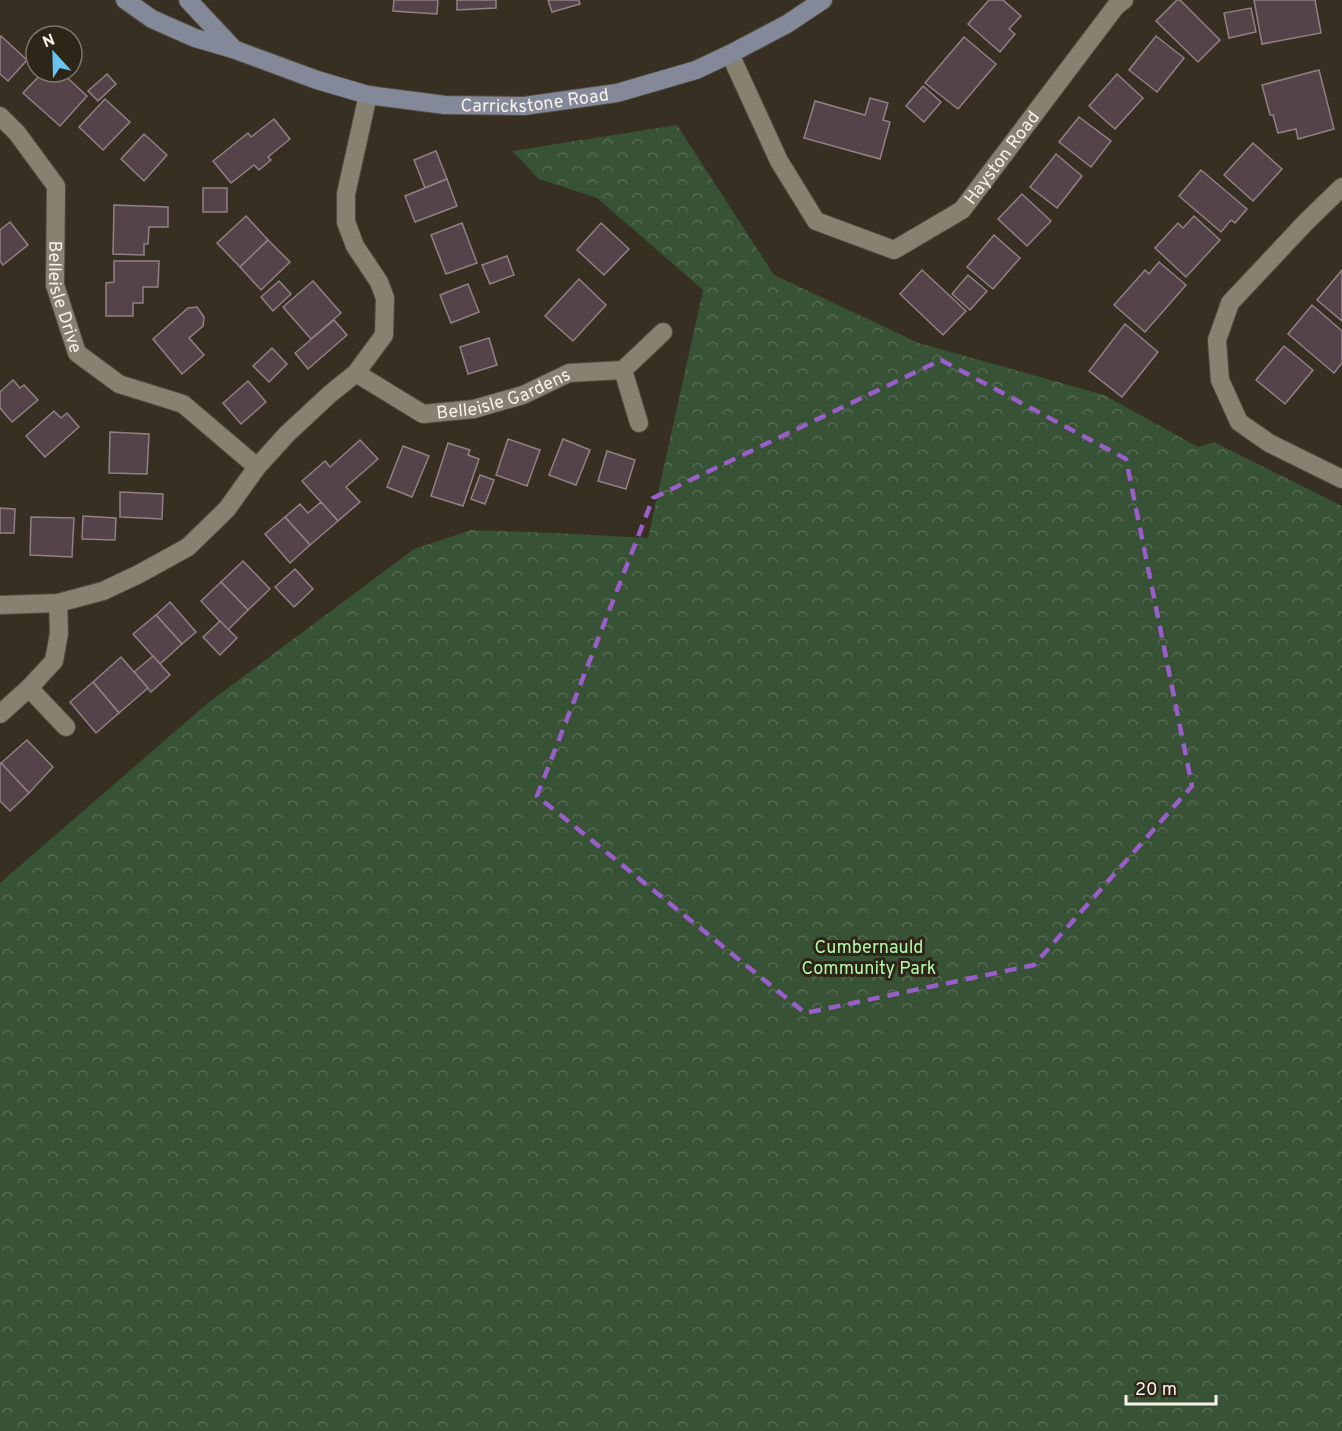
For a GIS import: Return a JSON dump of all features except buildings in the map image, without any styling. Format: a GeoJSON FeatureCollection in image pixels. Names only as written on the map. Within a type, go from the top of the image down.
{"type":"FeatureCollection","features":[{"type":"Feature","properties":{"kind":"street","name":"Carrickstone Road"},"geometry":{"type":"LineString","coordinates":[[124,0],[152,19],[195,38],[233,48],[317,80],[368,95],[445,105],[524,106],[616,93],[696,70],[787,24],[823,0]]}},
{"type":"Feature","properties":{"kind":"street","name":"Carrickstone Road"},"geometry":{"type":"LineString","coordinates":[[188,0],[233,48]]}},
{"type":"Feature","properties":{"kind":"street","name":"Hayston Road"},"geometry":{"type":"LineString","coordinates":[[730,54],[778,162],[816,221],[894,250],[962,210],[1116,6],[1124,0]]}},
{"type":"Feature","properties":{"kind":"street"},"geometry":{"type":"LineString","coordinates":[[0,605],[58,603],[103,591],[188,547],[227,509],[258,467],[287,434],[356,373],[384,335],[385,298],[379,282],[355,246],[346,222],[346,194],[368,95]]}},
{"type":"Feature","properties":{"kind":"street","name":"Belleisle Drive"},"geometry":{"type":"LineString","coordinates":[[0,116],[17,133],[56,186],[55,285],[77,353],[119,384],[183,404],[258,467]]}},
{"type":"Feature","properties":{"kind":"street"},"geometry":{"type":"LineString","coordinates":[[1342,187],[1230,303],[1217,340],[1220,380],[1239,422],[1269,443],[1342,479]]}},
{"type":"Feature","properties":{"kind":"street"},"geometry":{"type":"LineString","coordinates":[[639,423],[623,370],[663,332]]}},
{"type":"Feature","properties":{"kind":"street","name":"Belleisle Gardens"},"geometry":{"type":"LineString","coordinates":[[356,373],[423,414],[474,409],[494,404],[523,395],[569,373],[623,370]]}},
{"type":"Feature","properties":{"kind":"street"},"geometry":{"type":"LineString","coordinates":[[0,714],[54,661],[59,633],[58,603]]}},
{"type":"Feature","properties":{"kind":"street"},"geometry":{"type":"LineString","coordinates":[[29,688],[66,727]]}},
{"type":"Feature","properties":{"kind":"highlighted area"},"geometry":{"type":"Polygon","coordinates":[[[941,360],[1126,459],[1192,786],[1034,965],[805,1013],[537,796],[653,498],[941,360]]]}},
{"type":"Feature","properties":{"kind":"green space","name":"Cumbernauld Community Park"},"geometry":{"type":"Polygon","coordinates":[[[677,125],[774,275],[919,343],[1104,395],[1198,447],[1214,442],[1342,506],[1342,1431],[0,1431],[0,883],[209,702],[414,549],[471,530],[648,538],[703,290],[597,198],[539,179],[512,151],[677,125]]]}}]}
